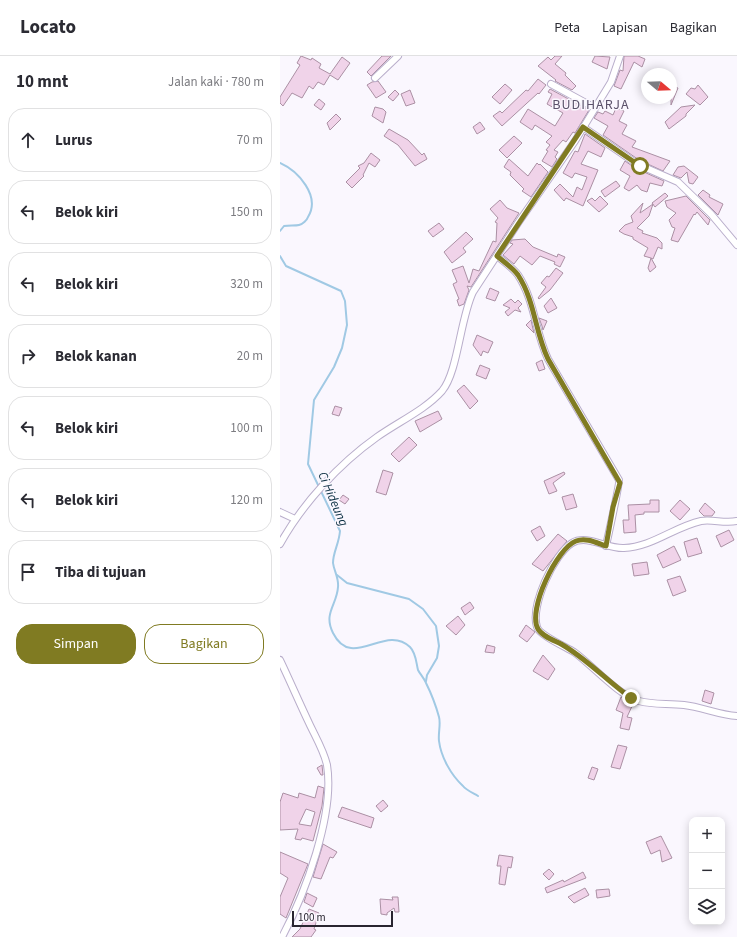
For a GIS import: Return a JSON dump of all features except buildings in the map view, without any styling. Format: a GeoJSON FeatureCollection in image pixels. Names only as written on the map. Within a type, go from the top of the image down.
{"type":"FeatureCollection","features":[{"type":"Feature","properties":{"kind":"street"},"geometry":{"type":"LineString","coordinates":[[375,78],[398,56]]}},
{"type":"Feature","properties":{"kind":"street"},"geometry":{"type":"LineString","coordinates":[[280,544],[295,519],[343,463],[443,390],[454,360],[467,304],[595,108],[611,82],[620,56]]}},
{"type":"Feature","properties":{"kind":"street"},"geometry":{"type":"LineString","coordinates":[[551,84],[595,108]]}},
{"type":"Feature","properties":{"kind":"street"},"geometry":{"type":"LineString","coordinates":[[583,127],[637,164],[678,182],[711,214],[737,246]]}},
{"type":"Feature","properties":{"kind":"street"},"geometry":{"type":"LineString","coordinates":[[497,256],[517,274],[530,299],[542,344],[548,359],[619,480],[620,486],[613,507],[606,546]]}},
{"type":"Feature","properties":{"kind":"street"},"geometry":{"type":"LineString","coordinates":[[280,512],[295,519]]}},
{"type":"Feature","properties":{"kind":"street"},"geometry":{"type":"LineString","coordinates":[[737,520],[700,521],[635,547],[622,548],[606,546],[582,540],[570,544],[562,553],[549,573],[540,596],[536,619],[539,630],[575,653],[624,693],[639,701],[684,705],[737,716]]}},
{"type":"Feature","properties":{"kind":"street"},"geometry":{"type":"LineString","coordinates":[[280,660],[321,748],[326,764],[328,780],[327,800],[320,836],[310,872],[302,898],[282,937]]}},
{"type":"Feature","properties":{"kind":"waterway","name":"Ci Hideung"},"geometry":{"type":"LineString","coordinates":[[280,163],[294,172],[306,185],[312,201],[311,209],[305,222],[299,225],[284,226],[280,231]]}},
{"type":"Feature","properties":{"kind":"waterway","name":"Ci Hideung"},"geometry":{"type":"LineString","coordinates":[[280,256],[286,266],[341,291],[345,301],[347,325],[342,348],[334,367],[314,400],[308,464],[340,531],[333,559],[338,587],[330,614],[330,626],[341,644],[350,648],[359,648],[390,640],[400,641],[412,649],[415,655],[418,670],[428,687],[438,713],[440,720],[439,741],[444,759],[459,782],[466,789],[478,796]]}},
{"type":"Feature","properties":{"kind":"waterway"},"geometry":{"type":"LineString","coordinates":[[337,575],[347,583],[409,599],[423,609],[436,626],[439,646],[437,658],[427,675],[426,681]]}},
{"type":"Feature","properties":{"kind":"district","name":"BUDIHARJA"},"geometry":{"type":"Point","coordinates":[591,105]}},
{"type":"Feature","properties":{"kind":"route"},"geometry":{"type":"LineString","coordinates":[[631,698],[575,653],[543,634],[537,627],[537,606],[540,596],[549,573],[562,553],[570,544],[582,540],[588,540],[606,546],[613,507],[620,483],[544,351],[530,299],[517,274],[497,256],[583,127],[640,166]]}}]}
